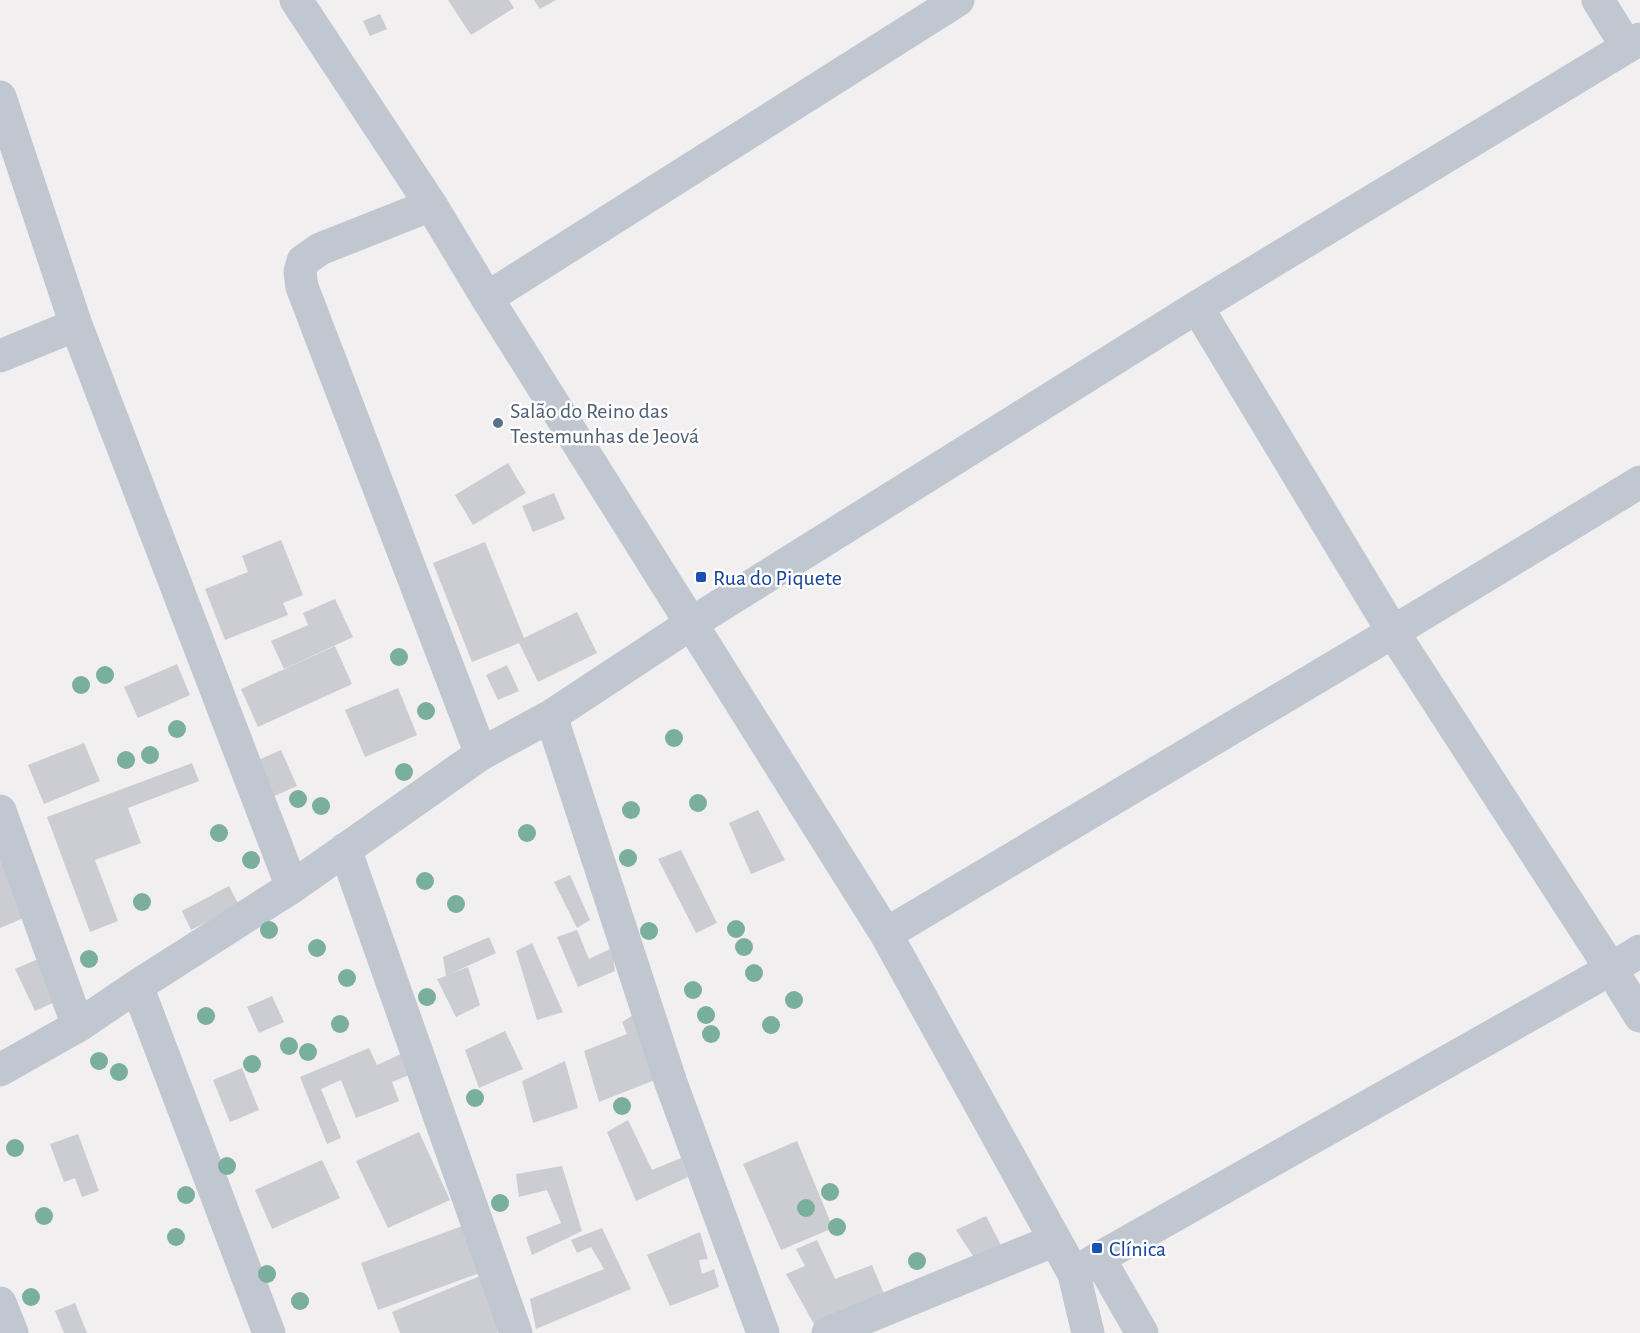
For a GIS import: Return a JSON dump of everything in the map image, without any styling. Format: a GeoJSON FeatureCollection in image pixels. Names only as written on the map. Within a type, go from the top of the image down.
{"type":"FeatureCollection","features":[{"type":"Feature","properties":{"kind":"street"},"geometry":{"type":"LineString","coordinates":[[296,0],[431,205],[886,934],[1055,1240],[1087,1266],[1142,1333]]}},
{"type":"Feature","properties":{"kind":"street"},"geometry":{"type":"LineString","coordinates":[[488,298],[958,0]]}},
{"type":"Feature","properties":{"kind":"street"},"geometry":{"type":"LineString","coordinates":[[0,1070],[78,1026],[292,887],[481,754],[550,716],[692,623],[1197,307],[1633,43],[1598,0]]}},
{"type":"Feature","properties":{"kind":"street"},"geometry":{"type":"LineString","coordinates":[[0,97],[76,325],[292,887]]}},
{"type":"Feature","properties":{"kind":"street"},"geometry":{"type":"LineString","coordinates":[[431,205],[320,249],[303,261],[300,272],[302,287],[481,754]]}},
{"type":"Feature","properties":{"kind":"street"},"geometry":{"type":"LineString","coordinates":[[1197,307],[1393,632],[1640,1016]]}},
{"type":"Feature","properties":{"kind":"street"},"geometry":{"type":"LineString","coordinates":[[0,356],[76,325]]}},
{"type":"Feature","properties":{"kind":"street"},"geometry":{"type":"LineString","coordinates":[[886,934],[1640,482]]}},
{"type":"Feature","properties":{"kind":"street"},"geometry":{"type":"LineString","coordinates":[[550,716],[671,1083],[763,1333]]}},
{"type":"Feature","properties":{"kind":"street"},"geometry":{"type":"LineString","coordinates":[[0,811],[78,1026]]}},
{"type":"Feature","properties":{"kind":"street"},"geometry":{"type":"LineString","coordinates":[[345,849],[516,1333]]}},
{"type":"Feature","properties":{"kind":"street"},"geometry":{"type":"LineString","coordinates":[[1087,1266],[1640,951]]}},
{"type":"Feature","properties":{"kind":"street"},"geometry":{"type":"LineString","coordinates":[[137,986],[269,1333]]}},
{"type":"Feature","properties":{"kind":"street"},"geometry":{"type":"LineString","coordinates":[[828,1333],[1055,1240]]}},
{"type":"Feature","properties":{"kind":"street"},"geometry":{"type":"LineString","coordinates":[[1087,1266],[1088,1333]]}},
{"type":"Feature","properties":{"kind":"street"},"geometry":{"type":"LineString","coordinates":[[0,1303],[12,1333]]}},
{"type":"Feature","properties":{"kind":"building"},"geometry":{"type":"Polygon","coordinates":[[[448,0],[509,0],[514,8],[471,35],[448,0]]]}},
{"type":"Feature","properties":{"kind":"building"},"geometry":{"type":"Polygon","coordinates":[[[534,0],[556,0],[540,9],[534,0]]]}},
{"type":"Feature","properties":{"kind":"building"},"geometry":{"type":"Polygon","coordinates":[[[380,14],[387,29],[370,36],[363,21],[380,14]]]}},
{"type":"Feature","properties":{"kind":"building"},"geometry":{"type":"Polygon","coordinates":[[[508,463],[526,493],[473,525],[455,495],[508,463]]]}},
{"type":"Feature","properties":{"kind":"building"},"geometry":{"type":"Polygon","coordinates":[[[554,493],[565,519],[533,532],[522,506],[554,493]]]}},
{"type":"Feature","properties":{"kind":"building"},"geometry":{"type":"Polygon","coordinates":[[[281,540],[303,595],[283,603],[288,615],[225,640],[205,589],[248,572],[242,556],[281,540]]]}},
{"type":"Feature","properties":{"kind":"building"},"geometry":{"type":"Polygon","coordinates":[[[485,542],[524,638],[577,612],[597,653],[538,682],[519,643],[472,662],[433,563],[485,542]]]}},
{"type":"Feature","properties":{"kind":"building"},"geometry":{"type":"Polygon","coordinates":[[[335,599],[353,637],[284,669],[271,641],[308,625],[303,613],[335,599]]]}},
{"type":"Feature","properties":{"kind":"building"},"geometry":{"type":"Polygon","coordinates":[[[335,646],[352,684],[258,727],[241,689],[335,646]]]}},
{"type":"Feature","properties":{"kind":"building"},"geometry":{"type":"Polygon","coordinates":[[[177,664],[190,695],[138,718],[124,687],[177,664]]]}},
{"type":"Feature","properties":{"kind":"building"},"geometry":{"type":"Polygon","coordinates":[[[507,665],[519,691],[498,700],[486,675],[507,665]]]}},
{"type":"Feature","properties":{"kind":"building"},"geometry":{"type":"Polygon","coordinates":[[[398,688],[417,735],[365,757],[345,710],[398,688]]]}},
{"type":"Feature","properties":{"kind":"building"},"geometry":{"type":"Polygon","coordinates":[[[84,743],[100,781],[44,804],[28,765],[84,743]]]}},
{"type":"Feature","properties":{"kind":"building"},"geometry":{"type":"Polygon","coordinates":[[[281,750],[297,786],[270,798],[254,762],[281,750]]]}},
{"type":"Feature","properties":{"kind":"building"},"geometry":{"type":"Polygon","coordinates":[[[192,763],[199,781],[128,808],[141,843],[95,860],[118,921],[90,932],[47,817],[192,763]]]}},
{"type":"Feature","properties":{"kind":"building"},"geometry":{"type":"Polygon","coordinates":[[[758,810],[785,860],[751,874],[729,823],[758,810]]]}},
{"type":"Feature","properties":{"kind":"building"},"geometry":{"type":"Polygon","coordinates":[[[681,850],[717,923],[696,933],[658,859],[681,850]]]}},
{"type":"Feature","properties":{"kind":"building"},"geometry":{"type":"Polygon","coordinates":[[[0,857],[26,917],[0,928],[0,857]]]}},
{"type":"Feature","properties":{"kind":"building"},"geometry":{"type":"Polygon","coordinates":[[[570,875],[590,920],[577,928],[554,882],[570,875]]]}},
{"type":"Feature","properties":{"kind":"building"},"geometry":{"type":"Polygon","coordinates":[[[229,886],[239,905],[191,930],[182,911],[229,886]]]}},
{"type":"Feature","properties":{"kind":"building"},"geometry":{"type":"Polygon","coordinates":[[[577,930],[589,959],[612,948],[615,971],[578,987],[557,937],[577,930]]]}},
{"type":"Feature","properties":{"kind":"building"},"geometry":{"type":"Polygon","coordinates":[[[489,937],[496,953],[450,974],[468,967],[480,1005],[456,1017],[437,979],[446,976],[443,957],[489,937]]]}},
{"type":"Feature","properties":{"kind":"building"},"geometry":{"type":"Polygon","coordinates":[[[532,943],[563,1012],[537,1020],[516,951],[532,943]]]}},
{"type":"Feature","properties":{"kind":"building"},"geometry":{"type":"Polygon","coordinates":[[[38,959],[57,1001],[35,1011],[15,969],[38,959]]]}},
{"type":"Feature","properties":{"kind":"building"},"geometry":{"type":"Polygon","coordinates":[[[272,996],[284,1022],[259,1033],[247,1007],[272,996]]]}},
{"type":"Feature","properties":{"kind":"building"},"geometry":{"type":"Polygon","coordinates":[[[635,1014],[660,1078],[599,1102],[584,1051],[627,1034],[622,1022],[635,1014]]]}},
{"type":"Feature","properties":{"kind":"building"},"geometry":{"type":"Polygon","coordinates":[[[505,1031],[523,1069],[479,1088],[465,1050],[505,1031]]]}},
{"type":"Feature","properties":{"kind":"building"},"geometry":{"type":"Polygon","coordinates":[[[369,1048],[377,1065],[401,1054],[409,1075],[392,1082],[399,1101],[356,1118],[341,1080],[321,1089],[341,1138],[327,1144],[300,1077],[369,1048]]]}},
{"type":"Feature","properties":{"kind":"building"},"geometry":{"type":"Polygon","coordinates":[[[565,1061],[578,1108],[533,1123],[522,1081],[565,1061]]]}},
{"type":"Feature","properties":{"kind":"building"},"geometry":{"type":"Polygon","coordinates":[[[242,1068],[259,1110],[230,1122],[213,1080],[242,1068]]]}},
{"type":"Feature","properties":{"kind":"building"},"geometry":{"type":"Polygon","coordinates":[[[628,1120],[652,1170],[681,1158],[688,1177],[636,1201],[607,1132],[628,1120]]]}},
{"type":"Feature","properties":{"kind":"building"},"geometry":{"type":"Polygon","coordinates":[[[419,1132],[450,1200],[388,1228],[356,1161],[419,1132]]]}},
{"type":"Feature","properties":{"kind":"building"},"geometry":{"type":"Polygon","coordinates":[[[78,1134],[99,1191],[82,1197],[75,1178],[64,1182],[50,1144],[78,1134]]]}},
{"type":"Feature","properties":{"kind":"building"},"geometry":{"type":"Polygon","coordinates":[[[797,1141],[833,1228],[781,1250],[743,1164],[797,1141]]]}},
{"type":"Feature","properties":{"kind":"building"},"geometry":{"type":"Polygon","coordinates":[[[322,1160],[340,1198],[272,1229],[255,1190],[322,1160]]]}},
{"type":"Feature","properties":{"kind":"building"},"geometry":{"type":"Polygon","coordinates":[[[562,1166],[582,1231],[532,1255],[526,1237],[561,1223],[547,1190],[519,1197],[516,1174],[562,1166]]]}},
{"type":"Feature","properties":{"kind":"building"},"geometry":{"type":"Polygon","coordinates":[[[986,1216],[1004,1251],[977,1262],[956,1230],[986,1216]]]}},
{"type":"Feature","properties":{"kind":"building"},"geometry":{"type":"Polygon","coordinates":[[[468,1224],[485,1271],[378,1310],[361,1263],[468,1224]]]}},
{"type":"Feature","properties":{"kind":"building"},"geometry":{"type":"Polygon","coordinates":[[[602,1228],[631,1289],[536,1329],[530,1299],[604,1269],[591,1247],[577,1253],[571,1240],[602,1228]]]}},
{"type":"Feature","properties":{"kind":"building"},"geometry":{"type":"Polygon","coordinates":[[[700,1232],[708,1259],[699,1260],[702,1274],[714,1269],[719,1287],[670,1306],[647,1255],[700,1232]]]}},
{"type":"Feature","properties":{"kind":"building"},"geometry":{"type":"Polygon","coordinates":[[[817,1240],[835,1279],[872,1265],[885,1296],[815,1326],[786,1274],[805,1266],[796,1249],[817,1240]]]}},
{"type":"Feature","properties":{"kind":"building"},"geometry":{"type":"Polygon","coordinates":[[[480,1276],[501,1331],[496,1333],[400,1333],[392,1312],[480,1276]]]}},
{"type":"Feature","properties":{"kind":"building"},"geometry":{"type":"Polygon","coordinates":[[[75,1303],[87,1333],[64,1333],[55,1311],[75,1303]]]}},
{"type":"Feature","properties":{"kind":"place","name":"Salão do Reino das Testemunhas de Jeová"},"geometry":{"type":"Point","coordinates":[498,423]}},
{"type":"Feature","properties":{"kind":"place","name":"Rua do Piquete"},"geometry":{"type":"Point","coordinates":[701,577]}},
{"type":"Feature","properties":{"kind":"place","name":"Clínica"},"geometry":{"type":"Point","coordinates":[1097,1248]}}]}
